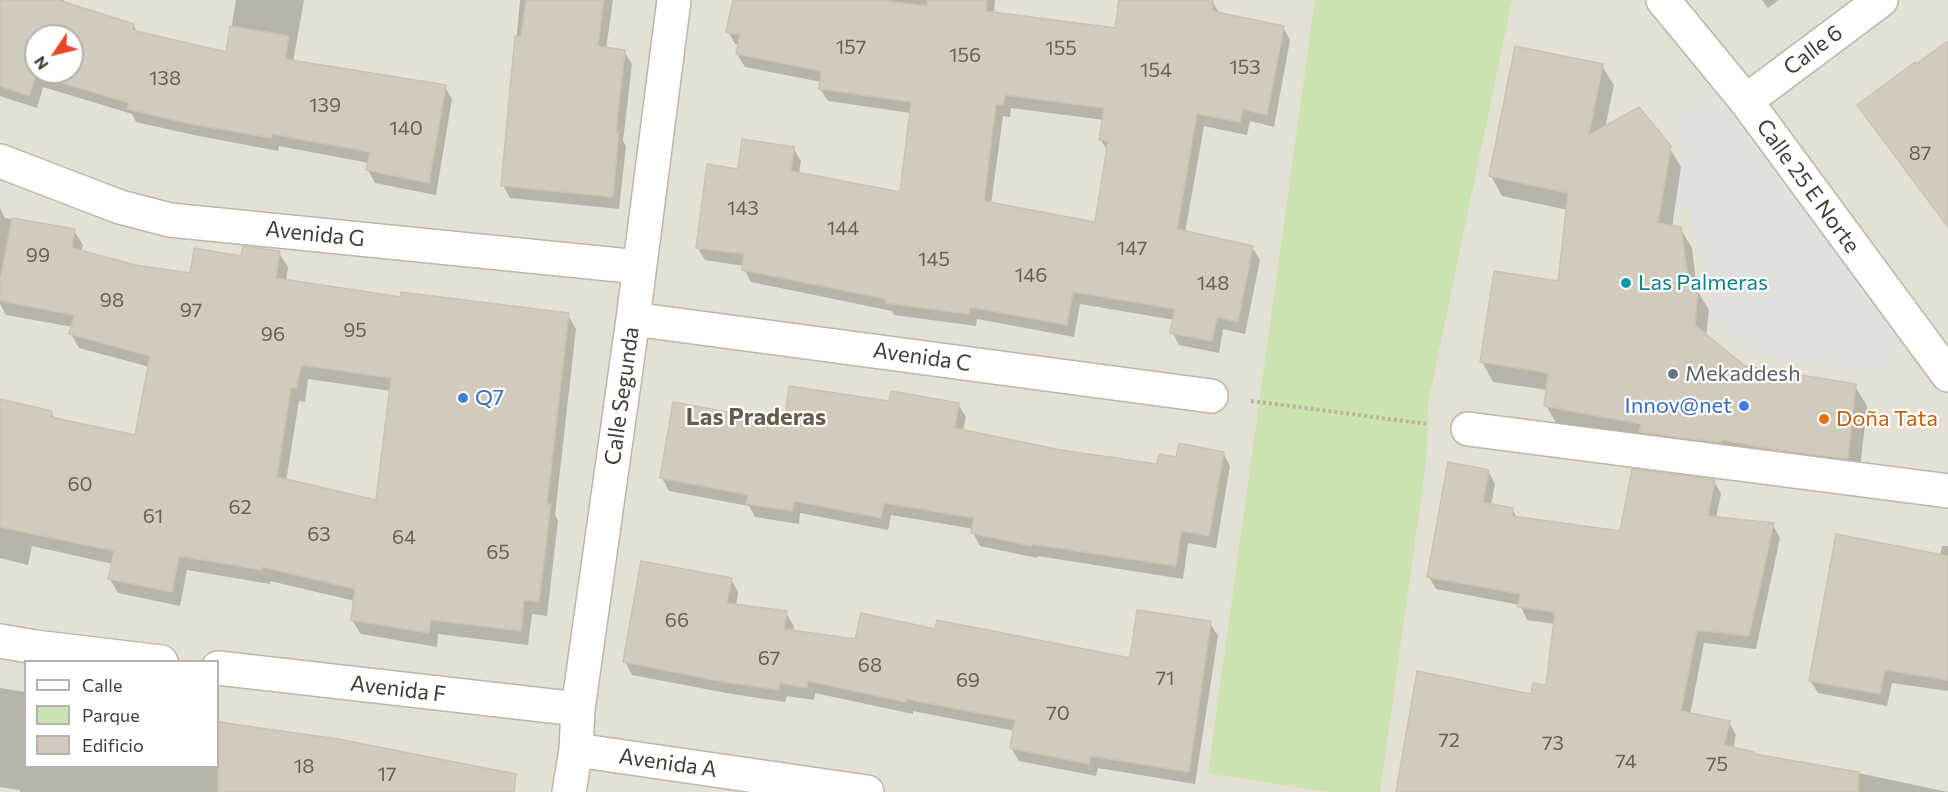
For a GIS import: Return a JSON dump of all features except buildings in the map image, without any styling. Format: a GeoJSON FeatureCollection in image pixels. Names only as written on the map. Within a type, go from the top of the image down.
{"type":"FeatureCollection","features":[{"type":"Feature","properties":{"kind":"street","name":"Calle Segunda"},"geometry":{"type":"LineString","coordinates":[[569,792],[576,750],[578,709],[633,319],[674,0]]}},
{"type":"Feature","properties":{"kind":"street","name":"Calle 25 E Norte"},"geometry":{"type":"LineString","coordinates":[[1663,0],[1746,101],[1948,375]]}},
{"type":"Feature","properties":{"kind":"street","name":"Calle 6"},"geometry":{"type":"LineString","coordinates":[[1746,101],[1881,0]]}},
{"type":"Feature","properties":{"kind":"street","name":"Avenida G"},"geometry":{"type":"LineString","coordinates":[[0,162],[120,207],[170,220],[639,267]]}},
{"type":"Feature","properties":{"kind":"street","name":"Avenida C"},"geometry":{"type":"LineString","coordinates":[[633,319],[1211,396]]}},
{"type":"Feature","properties":{"kind":"street"},"geometry":{"type":"LineString","coordinates":[[1468,429],[1948,491]]}},
{"type":"Feature","properties":{"kind":"street"},"geometry":{"type":"LineString","coordinates":[[0,640],[35,647],[144,660]]}},
{"type":"Feature","properties":{"kind":"street","name":"Avenida F"},"geometry":{"type":"LineString","coordinates":[[219,668],[578,709]]}},
{"type":"Feature","properties":{"kind":"street","name":"Avenida A"},"geometry":{"type":"LineString","coordinates":[[576,750],[867,792]]}},
{"type":"Feature","properties":{"kind":"path"},"geometry":{"type":"LineString","coordinates":[[1211,396],[1468,429]]}},
{"type":"Feature","properties":{"kind":"shaded area"},"geometry":{"type":"Polygon","coordinates":[[[0,0],[1948,0],[1948,792],[0,792],[0,0]]]}},
{"type":"Feature","properties":{"kind":"shaded area"},"geometry":{"type":"Polygon","coordinates":[[[1712,88],[1909,339],[1880,372],[1757,356],[1708,316],[1711,299],[1691,212],[1673,205],[1684,150],[1669,126],[1712,88]]]}},
{"type":"Feature","properties":{"kind":"green space"},"geometry":{"type":"Polygon","coordinates":[[[1315,0],[1512,0],[1428,403],[1426,462],[1380,792],[1328,792],[1208,773],[1315,0]]]}},
{"type":"Feature","properties":{"kind":"place","name":"Las Palmeras"},"geometry":{"type":"Point","coordinates":[1626,283]}},
{"type":"Feature","properties":{"kind":"place","name":"Mekaddesh"},"geometry":{"type":"Point","coordinates":[1673,374]}},
{"type":"Feature","properties":{"kind":"place","name":"Q7"},"geometry":{"type":"Point","coordinates":[463,398]}},
{"type":"Feature","properties":{"kind":"place","name":"Innov@net"},"geometry":{"type":"Point","coordinates":[1744,406]}},
{"type":"Feature","properties":{"kind":"place","name":"Doña Tata"},"geometry":{"type":"Point","coordinates":[1824,419]}},
{"type":"Feature","properties":{"kind":"district","name":"Las Praderas"},"geometry":{"type":"Point","coordinates":[756,417]}}]}
